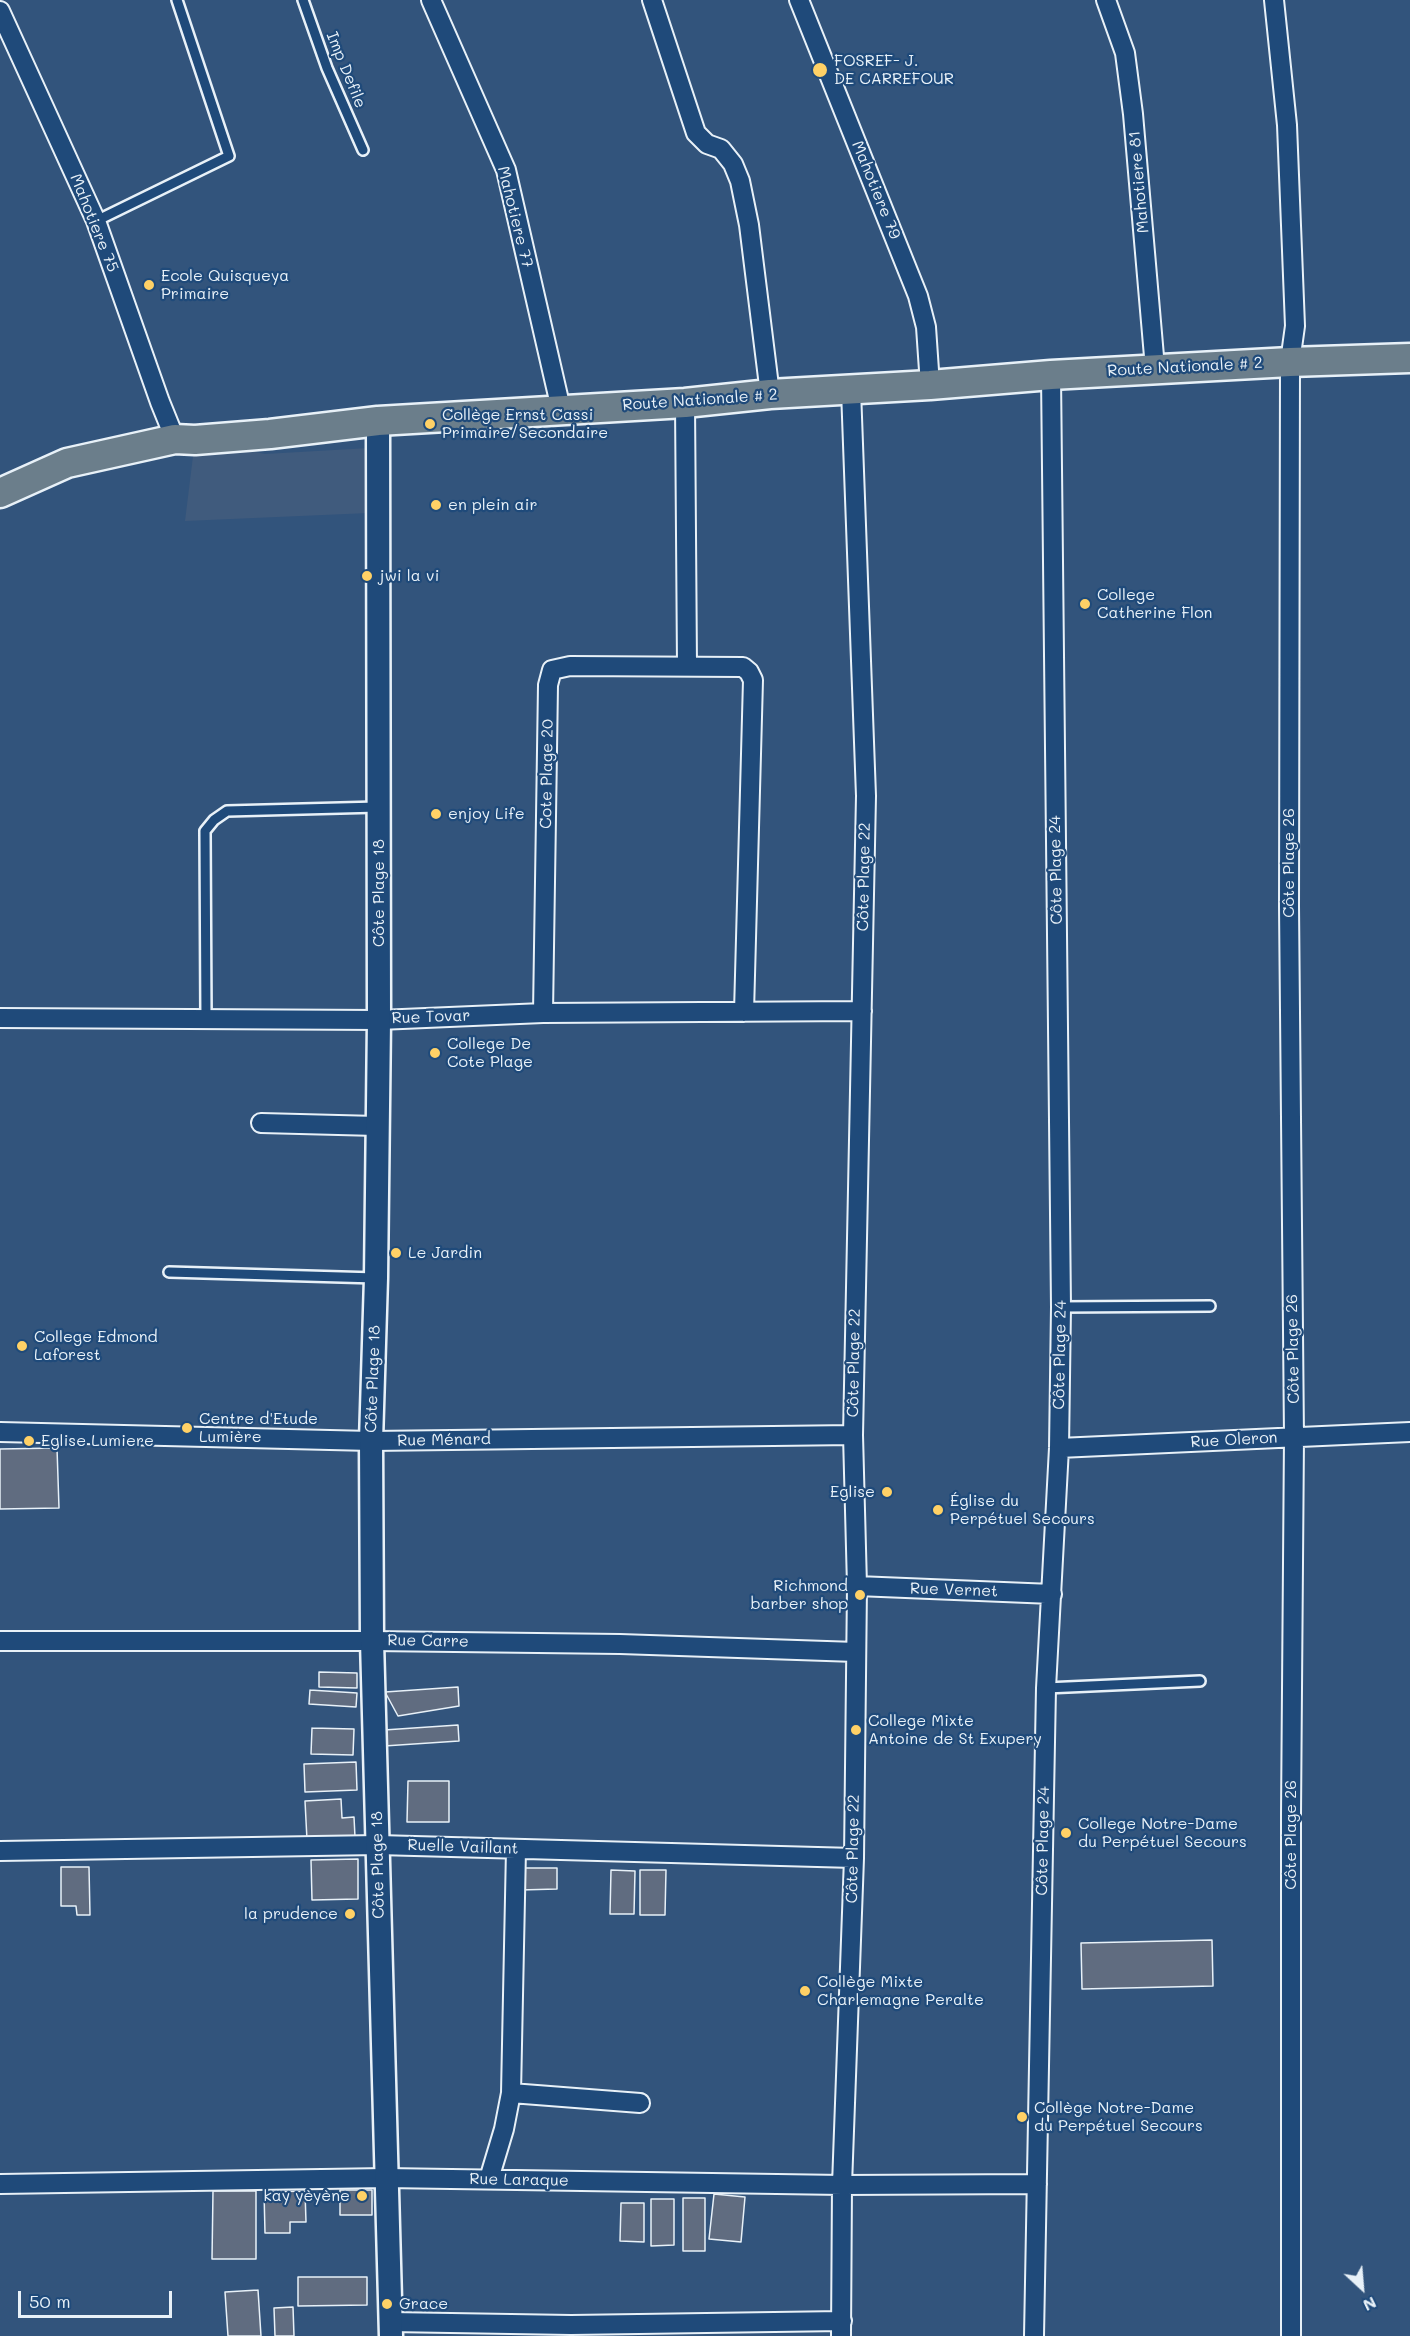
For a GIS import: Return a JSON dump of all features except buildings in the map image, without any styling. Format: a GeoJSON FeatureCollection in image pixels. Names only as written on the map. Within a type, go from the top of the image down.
{"type":"FeatureCollection","features":[{"type":"Feature","properties":{"kind":"main road","name":"Route Nationale # 2"},"geometry":{"type":"LineString","coordinates":[[0,493],[67,463],[175,439],[195,440],[270,434],[378,421],[685,403],[770,394],[930,386],[1155,368],[1410,358]]}},
{"type":"Feature","properties":{"kind":"street","name":"Mahotiere 77"},"geometry":{"type":"LineString","coordinates":[[431,0],[506,170],[561,410]]}},
{"type":"Feature","properties":{"kind":"street"},"geometry":{"type":"LineString","coordinates":[[652,0],[696,133],[707,144],[721,149],[733,164],[740,181],[749,225],[770,394]]}},
{"type":"Feature","properties":{"kind":"street","name":"Mahotiere 79"},"geometry":{"type":"LineString","coordinates":[[799,0],[918,296],[926,327],[930,386]]}},
{"type":"Feature","properties":{"kind":"street","name":"Mahotiere 81"},"geometry":{"type":"LineString","coordinates":[[1106,0],[1125,53],[1128,73],[1155,368]]}},
{"type":"Feature","properties":{"kind":"street","name":"Côte Plage 26"},"geometry":{"type":"LineString","coordinates":[[1274,0],[1287,125],[1295,326],[1290,362],[1289,918],[1294,1437],[1291,2336]]}},
{"type":"Feature","properties":{"kind":"street","name":"Mahotiere 75"},"geometry":{"type":"LineString","coordinates":[[0,11],[96,221],[175,439]]}},
{"type":"Feature","properties":{"kind":"street","name":"Côte Plage 24"},"geometry":{"type":"LineString","coordinates":[[1034,2336],[1046,1688],[1059,1448],[1061,1307],[1051,375]]}},
{"type":"Feature","properties":{"kind":"street","name":"Côte Plage 22"},"geometry":{"type":"LineString","coordinates":[[842,2328],[842,2185],[854,1858],[857,1586],[853,1435],[866,796],[851,390]]}},
{"type":"Feature","properties":{"kind":"street"},"geometry":{"type":"LineString","coordinates":[[685,403],[687,666]]}},
{"type":"Feature","properties":{"kind":"street","name":"Côte Plage 18"},"geometry":{"type":"LineString","coordinates":[[378,421],[379,1020],[376,1278],[371,1441],[372,1641],[390,2329]]}},
{"type":"Feature","properties":{"kind":"street","name":"Cote Plage 20"},"geometry":{"type":"LineString","coordinates":[[543,1013],[549,677],[552,670],[561,667],[687,666],[743,667],[753,680],[744,1012]]}},
{"type":"Feature","properties":{"kind":"street","name":"Rue Tovar"},"geometry":{"type":"LineString","coordinates":[[0,1018],[379,1020],[543,1013],[862,1011]]}},
{"type":"Feature","properties":{"kind":"street"},"geometry":{"type":"LineString","coordinates":[[261,1123],[377,1126]]}},
{"type":"Feature","properties":{"kind":"street","name":"Rue Ménard"},"geometry":{"type":"LineString","coordinates":[[0,1432],[371,1441],[853,1435]]}},
{"type":"Feature","properties":{"kind":"street","name":"Rue Oleron"},"geometry":{"type":"LineString","coordinates":[[1059,1448],[1410,1432]]}},
{"type":"Feature","properties":{"kind":"street","name":"Rue Vernet"},"geometry":{"type":"LineString","coordinates":[[857,1586],[1052,1594]]}},
{"type":"Feature","properties":{"kind":"street","name":"Rue Carre"},"geometry":{"type":"LineString","coordinates":[[0,1641],[620,1644],[856,1652]]}},
{"type":"Feature","properties":{"kind":"street","name":"Ruelle Vaillant"},"geometry":{"type":"LineString","coordinates":[[0,1851],[378,1845],[854,1858]]}},
{"type":"Feature","properties":{"kind":"street"},"geometry":{"type":"LineString","coordinates":[[489,2179],[504,2129],[511,2094],[516,1849]]}},
{"type":"Feature","properties":{"kind":"street"},"geometry":{"type":"LineString","coordinates":[[511,2094],[640,2103]]}},
{"type":"Feature","properties":{"kind":"street","name":"Rue Laraque"},"geometry":{"type":"LineString","coordinates":[[0,2184],[386,2178],[842,2185],[1037,2184]]}},
{"type":"Feature","properties":{"kind":"street"},"geometry":{"type":"LineString","coordinates":[[390,2329],[571,2325],[842,2328]]}},
{"type":"Feature","properties":{"kind":"lane"},"geometry":{"type":"LineString","coordinates":[[96,221],[229,156],[177,0]]}},
{"type":"Feature","properties":{"kind":"lane","name":"Imp Defile"},"geometry":{"type":"LineString","coordinates":[[303,0],[327,68],[363,150]]}},
{"type":"Feature","properties":{"kind":"lane"},"geometry":{"type":"LineString","coordinates":[[206,1019],[205,831],[214,820],[227,811],[378,807]]}},
{"type":"Feature","properties":{"kind":"lane"},"geometry":{"type":"LineString","coordinates":[[169,1272],[376,1278]]}},
{"type":"Feature","properties":{"kind":"lane"},"geometry":{"type":"LineString","coordinates":[[1061,1307],[1210,1306]]}},
{"type":"Feature","properties":{"kind":"lane"},"geometry":{"type":"LineString","coordinates":[[1046,1688],[1200,1681]]}},
{"type":"Feature","properties":{"kind":"shaded area"},"geometry":{"type":"Polygon","coordinates":[[[195,440],[265,454],[369,448],[369,513],[185,521],[195,440]]]}},
{"type":"Feature","properties":{"kind":"place","name":"FOSREF- J. DE CARREFOUR"},"geometry":{"type":"Point","coordinates":[820,70]}},
{"type":"Feature","properties":{"kind":"place","name":"Ecole Quisqueya Primaire"},"geometry":{"type":"Point","coordinates":[149,285]}},
{"type":"Feature","properties":{"kind":"place","name":"Collège Ernst Cassi Primaire/Secondaire"},"geometry":{"type":"Point","coordinates":[430,424]}},
{"type":"Feature","properties":{"kind":"place","name":"en plein air"},"geometry":{"type":"Point","coordinates":[436,505]}},
{"type":"Feature","properties":{"kind":"place","name":"jwi la vi"},"geometry":{"type":"Point","coordinates":[367,576]}},
{"type":"Feature","properties":{"kind":"place","name":"College Catherine Flon"},"geometry":{"type":"Point","coordinates":[1085,604]}},
{"type":"Feature","properties":{"kind":"place","name":"enjoy Life"},"geometry":{"type":"Point","coordinates":[436,814]}},
{"type":"Feature","properties":{"kind":"place","name":"College De Cote Plage"},"geometry":{"type":"Point","coordinates":[435,1053]}},
{"type":"Feature","properties":{"kind":"place","name":"Le Jardin"},"geometry":{"type":"Point","coordinates":[396,1253]}},
{"type":"Feature","properties":{"kind":"place","name":"College Edmond Laforest"},"geometry":{"type":"Point","coordinates":[22,1346]}},
{"type":"Feature","properties":{"kind":"place","name":"Centre d'Etude Lumière"},"geometry":{"type":"Point","coordinates":[187,1428]}},
{"type":"Feature","properties":{"kind":"place","name":"Eglise Lumiere"},"geometry":{"type":"Point","coordinates":[29,1441]}},
{"type":"Feature","properties":{"kind":"place","name":"Eglise"},"geometry":{"type":"Point","coordinates":[887,1492]}},
{"type":"Feature","properties":{"kind":"place","name":"Église du Perpétuel Secours"},"geometry":{"type":"Point","coordinates":[938,1510]}},
{"type":"Feature","properties":{"kind":"place","name":"Richmond barber shop"},"geometry":{"type":"Point","coordinates":[860,1595]}},
{"type":"Feature","properties":{"kind":"place","name":"College Mixte Antoine de St Exupery"},"geometry":{"type":"Point","coordinates":[856,1730]}},
{"type":"Feature","properties":{"kind":"place","name":"College Notre-Dame du Perpétuel Secours"},"geometry":{"type":"Point","coordinates":[1066,1833]}},
{"type":"Feature","properties":{"kind":"place","name":"la prudence"},"geometry":{"type":"Point","coordinates":[350,1914]}},
{"type":"Feature","properties":{"kind":"place","name":"Collège Mixte Charlemagne Peralte"},"geometry":{"type":"Point","coordinates":[805,1991]}},
{"type":"Feature","properties":{"kind":"place","name":"Collège Notre-Dame du Perpétuel Secours"},"geometry":{"type":"Point","coordinates":[1022,2117]}},
{"type":"Feature","properties":{"kind":"place","name":"kay yèyène"},"geometry":{"type":"Point","coordinates":[362,2196]}},
{"type":"Feature","properties":{"kind":"place","name":"Grace"},"geometry":{"type":"Point","coordinates":[387,2304]}}]}
